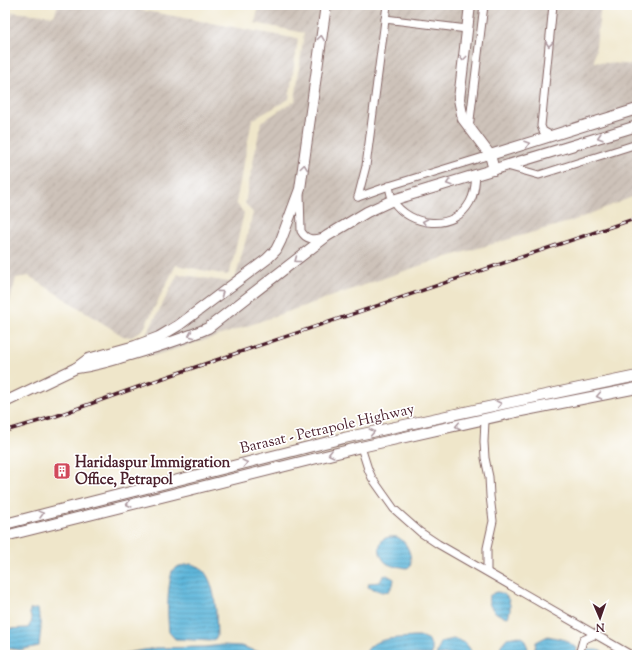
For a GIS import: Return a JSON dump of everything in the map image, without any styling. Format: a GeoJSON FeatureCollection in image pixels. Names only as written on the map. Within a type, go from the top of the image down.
{"type":"FeatureCollection","features":[{"type":"Feature","properties":{"kind":"highway"},"geometry":{"type":"LineString","coordinates":[[5,402],[76,368],[88,359],[135,346],[159,337],[179,325],[267,259],[276,250],[300,189],[326,5]]}},
{"type":"Feature","properties":{"kind":"highway"},"geometry":{"type":"LineString","coordinates":[[470,5],[459,99],[463,119],[490,155],[494,170]]}},
{"type":"Feature","properties":{"kind":"highway"},"geometry":{"type":"LineString","coordinates":[[490,155],[637,109]]}},
{"type":"Feature","properties":{"kind":"highway"},"geometry":{"type":"LineString","coordinates":[[76,368],[92,367],[186,338],[208,328],[327,236],[367,212],[393,200],[637,126]]}},
{"type":"Feature","properties":{"kind":"highway","name":"Barasat - Petrapole Highway"},"geometry":{"type":"LineString","coordinates":[[5,524],[344,438],[507,402],[637,376]]}},
{"type":"Feature","properties":{"kind":"highway","name":"Barasat - Petrapole Highway"},"geometry":{"type":"LineString","coordinates":[[5,536],[28,529],[361,447],[523,411],[637,388]]}},
{"type":"Feature","properties":{"kind":"street"},"geometry":{"type":"LineString","coordinates":[[387,5],[366,166],[358,197],[490,155]]}},
{"type":"Feature","properties":{"kind":"street"},"geometry":{"type":"LineString","coordinates":[[469,128],[484,5]]}},
{"type":"Feature","properties":{"kind":"street"},"geometry":{"type":"LineString","coordinates":[[552,136],[543,131],[541,126],[553,5]]}},
{"type":"Feature","properties":{"kind":"street"},"geometry":{"type":"LineString","coordinates":[[386,19],[467,29]]}},
{"type":"Feature","properties":{"kind":"street"},"geometry":{"type":"LineString","coordinates":[[507,166],[539,175],[637,144]]}},
{"type":"Feature","properties":{"kind":"street"},"geometry":{"type":"LineString","coordinates":[[389,186],[393,200],[407,215],[420,222],[434,224],[448,221],[460,214],[470,203],[475,190],[476,175]]}},
{"type":"Feature","properties":{"kind":"street"},"geometry":{"type":"LineString","coordinates":[[300,189],[300,227],[303,234],[314,240],[327,236]]}},
{"type":"Feature","properties":{"kind":"street"},"geometry":{"type":"LineString","coordinates":[[484,420],[484,442],[493,521],[487,548],[487,571]]}},
{"type":"Feature","properties":{"kind":"street"},"geometry":{"type":"LineString","coordinates":[[361,447],[372,478],[394,509],[420,532],[594,635],[631,655]]}},
{"type":"Feature","properties":{"kind":"street"},"geometry":{"type":"LineString","coordinates":[[579,655],[583,640],[594,635]]}},
{"type":"Feature","properties":{"kind":"shaded area"},"geometry":{"type":"Polygon","coordinates":[[[58,5],[114,5],[298,39],[289,99],[252,120],[236,203],[244,213],[230,272],[227,275],[176,265],[144,328],[132,337],[123,336],[29,276],[16,278],[5,320],[5,27],[9,28],[12,12],[54,16],[58,5]]]}},
{"type":"Feature","properties":{"kind":"shaded area"},"geometry":{"type":"Polygon","coordinates":[[[259,5],[601,5],[594,62],[637,65],[637,195],[572,221],[433,261],[218,336],[152,356],[146,334],[178,274],[229,282],[236,276],[253,213],[245,203],[261,122],[295,101],[304,33],[255,23],[259,5]]]}},
{"type":"Feature","properties":{"kind":"water"},"geometry":{"type":"Polygon","coordinates":[[[398,537],[405,543],[411,559],[410,567],[406,568],[392,566],[383,560],[380,551],[380,544],[383,539],[398,537]]]}},
{"type":"Feature","properties":{"kind":"water"},"geometry":{"type":"Polygon","coordinates":[[[191,564],[202,569],[211,583],[215,601],[217,636],[215,639],[210,641],[175,639],[169,632],[168,602],[172,571],[179,566],[191,564]]]}},
{"type":"Feature","properties":{"kind":"water"},"geometry":{"type":"Polygon","coordinates":[[[387,575],[394,579],[393,585],[389,591],[382,592],[368,587],[369,583],[380,582],[383,576],[387,575]]]}},
{"type":"Feature","properties":{"kind":"water"},"geometry":{"type":"Polygon","coordinates":[[[496,592],[504,594],[509,600],[510,608],[508,617],[496,613],[489,604],[489,596],[496,592]]]}},
{"type":"Feature","properties":{"kind":"water"},"geometry":{"type":"Polygon","coordinates":[[[38,609],[41,628],[39,646],[20,650],[5,648],[5,629],[28,628],[32,621],[30,610],[38,609]]]}},
{"type":"Feature","properties":{"kind":"water"},"geometry":{"type":"Polygon","coordinates":[[[519,636],[524,639],[528,648],[526,655],[499,655],[501,645],[507,638],[519,636]]]}},
{"type":"Feature","properties":{"kind":"water"},"geometry":{"type":"Polygon","coordinates":[[[548,636],[565,640],[577,648],[576,655],[534,655],[536,642],[548,636]]]}},
{"type":"Feature","properties":{"kind":"water"},"geometry":{"type":"Polygon","coordinates":[[[422,637],[429,640],[432,648],[432,655],[365,655],[373,644],[379,641],[422,637]]]}},
{"type":"Feature","properties":{"kind":"water"},"geometry":{"type":"Polygon","coordinates":[[[453,639],[466,644],[470,648],[472,655],[436,655],[441,642],[453,639]]]}},
{"type":"Feature","properties":{"kind":"water"},"geometry":{"type":"Polygon","coordinates":[[[222,645],[241,646],[268,655],[114,655],[156,648],[205,647],[222,645]]]}},
{"type":"Feature","properties":{"kind":"water"},"geometry":{"type":"Polygon","coordinates":[[[587,650],[600,651],[606,655],[584,655],[587,650]]]}},
{"type":"Feature","properties":{"kind":"railway"},"geometry":{"type":"LineString","coordinates":[[5,431],[56,416],[172,375],[637,218]]}},
{"type":"Feature","properties":{"kind":"place","name":"Haridaspur Immigration Office, Petrapol"},"geometry":{"type":"Point","coordinates":[62,471]}}]}
